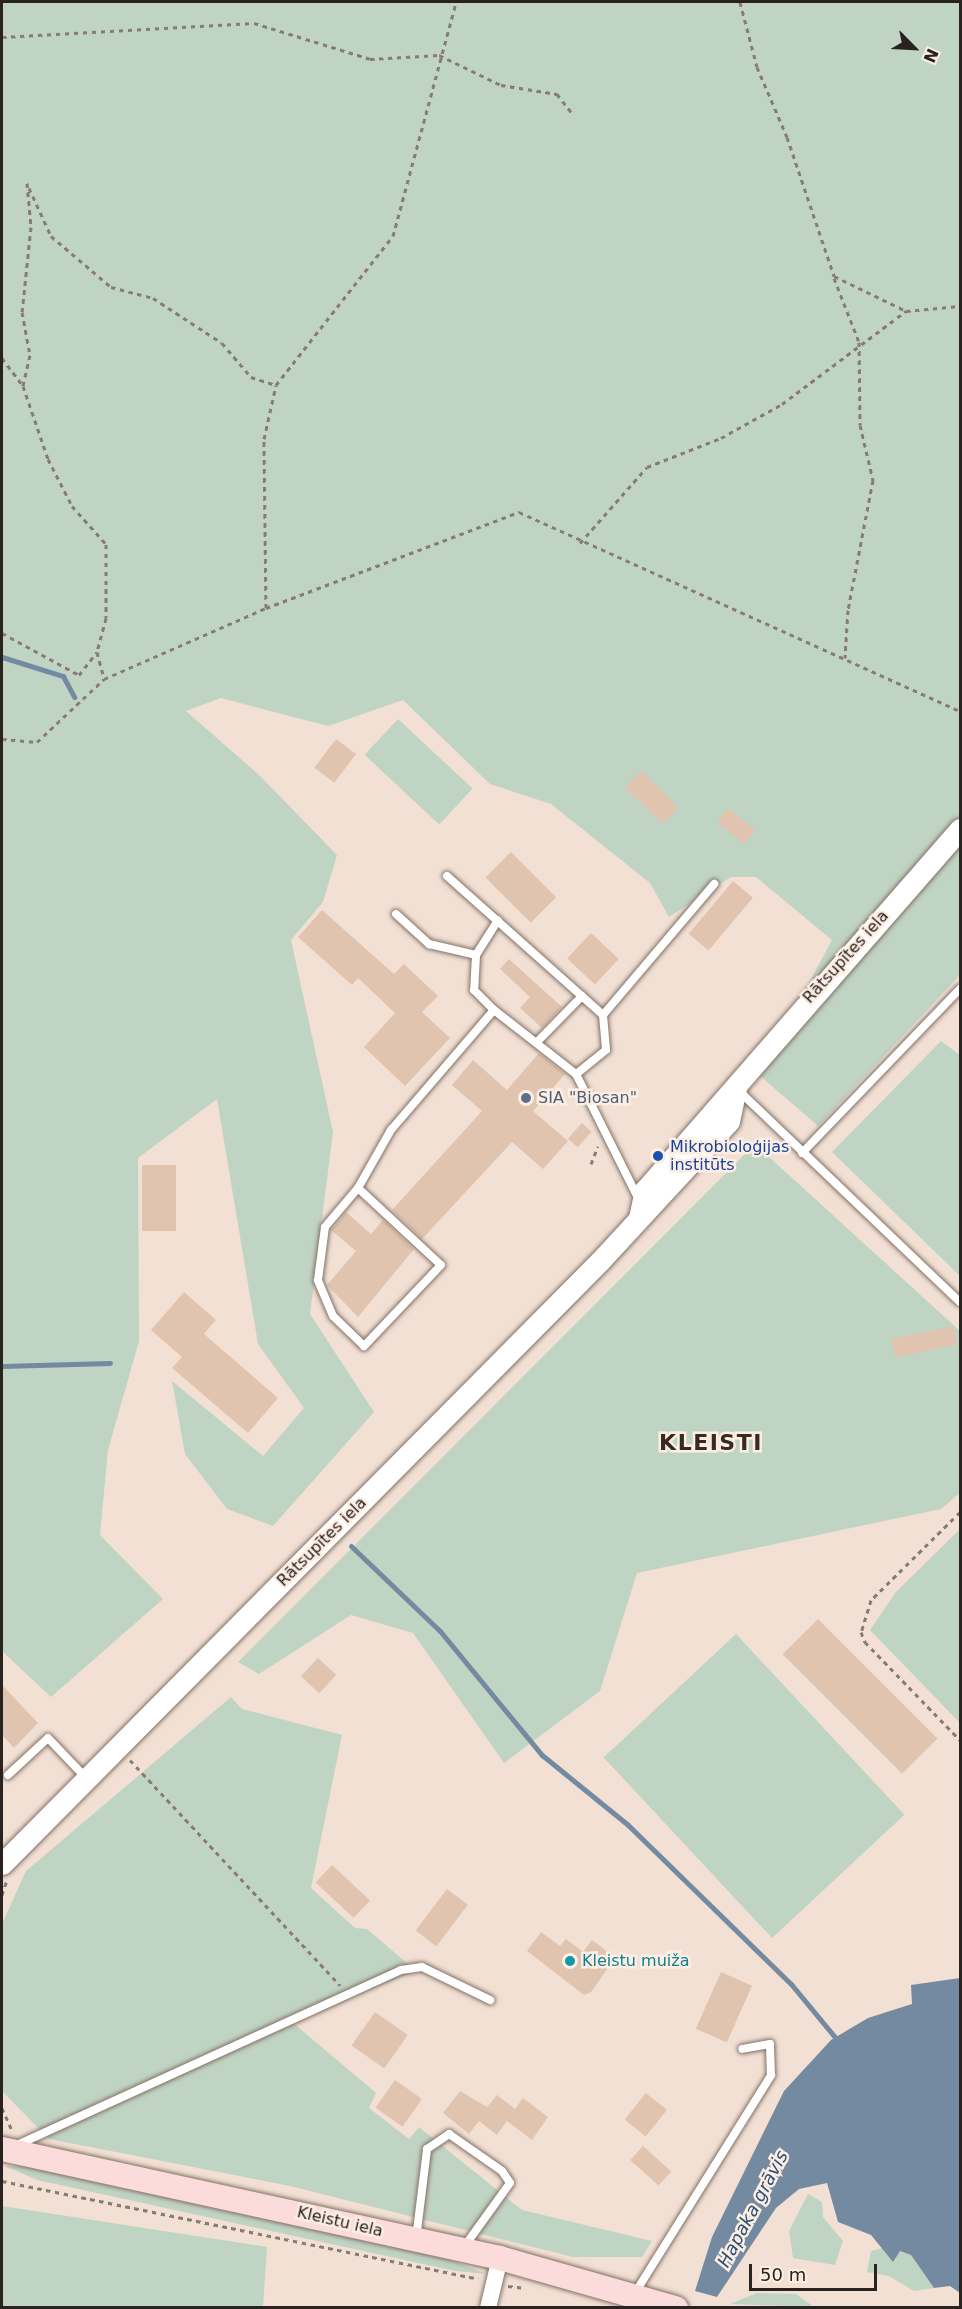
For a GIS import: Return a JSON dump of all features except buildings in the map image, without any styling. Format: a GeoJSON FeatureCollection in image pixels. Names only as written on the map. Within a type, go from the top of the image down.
{"type":"FeatureCollection","features":[{"type":"Feature","properties":{"kind":"main road","name":"Kleistu iela"},"geometry":{"type":"LineString","coordinates":[[6,2143],[500,2258],[676,2307]]}},
{"type":"Feature","properties":{"kind":"street","name":"Rātsupītes iela"},"geometry":{"type":"LineString","coordinates":[[2,1864],[639,1218],[729,1121],[736,1088],[748,1068],[960,829]]}},
{"type":"Feature","properties":{"kind":"street"},"geometry":{"type":"LineString","coordinates":[[488,2307],[500,2258]]}},
{"type":"Feature","properties":{"kind":"lane"},"geometry":{"type":"LineString","coordinates":[[447,876],[603,1015],[606,1050],[576,1074]]}},
{"type":"Feature","properties":{"kind":"lane"},"geometry":{"type":"LineString","coordinates":[[603,1015],[714,884]]}},
{"type":"Feature","properties":{"kind":"lane"},"geometry":{"type":"LineString","coordinates":[[396,914],[429,944],[476,955]]}},
{"type":"Feature","properties":{"kind":"lane"},"geometry":{"type":"LineString","coordinates":[[498,920],[476,955],[474,990],[494,1010],[538,1041],[576,1074],[636,1189],[639,1218]]}},
{"type":"Feature","properties":{"kind":"lane"},"geometry":{"type":"LineString","coordinates":[[802,1153],[960,989]]}},
{"type":"Feature","properties":{"kind":"lane"},"geometry":{"type":"LineString","coordinates":[[538,1041],[582,996]]}},
{"type":"Feature","properties":{"kind":"lane"},"geometry":{"type":"LineString","coordinates":[[358,1188],[441,1265],[364,1346],[333,1316],[318,1280],[325,1227],[358,1188],[391,1130],[494,1010]]}},
{"type":"Feature","properties":{"kind":"lane"},"geometry":{"type":"LineString","coordinates":[[736,1088],[960,1302]]}},
{"type":"Feature","properties":{"kind":"lane"},"geometry":{"type":"LineString","coordinates":[[8,1775],[48,1738],[87,1779]]}},
{"type":"Feature","properties":{"kind":"lane"},"geometry":{"type":"LineString","coordinates":[[6,2143],[401,1970],[422,1967],[490,2000]]}},
{"type":"Feature","properties":{"kind":"lane"},"geometry":{"type":"LineString","coordinates":[[633,2296],[771,2075],[770,2044],[742,2049]]}},
{"type":"Feature","properties":{"kind":"lane"},"geometry":{"type":"LineString","coordinates":[[416,2239],[426,2149],[449,2134],[502,2171],[510,2183],[462,2249]]}},
{"type":"Feature","properties":{"kind":"path"},"geometry":{"type":"LineString","coordinates":[[266,608],[264,439],[276,385],[393,236],[439,56],[456,2]]}},
{"type":"Feature","properties":{"kind":"path"},"geometry":{"type":"LineString","coordinates":[[740,2],[757,67],[787,137],[859,342],[860,425],[873,480],[848,610],[844,658]]}},
{"type":"Feature","properties":{"kind":"path"},"geometry":{"type":"LineString","coordinates":[[2,37],[254,23],[370,59],[439,56],[501,85],[557,94],[571,112]]}},
{"type":"Feature","properties":{"kind":"path"},"geometry":{"type":"LineString","coordinates":[[23,386],[30,356],[22,312],[31,227],[27,183],[51,236],[111,287],[153,298],[222,344],[251,376],[276,385]]}},
{"type":"Feature","properties":{"kind":"path"},"geometry":{"type":"LineString","coordinates":[[834,276],[906,311]]}},
{"type":"Feature","properties":{"kind":"path"},"geometry":{"type":"LineString","coordinates":[[580,543],[647,467],[721,438],[782,404],[859,342],[906,311],[960,306]]}},
{"type":"Feature","properties":{"kind":"path"},"geometry":{"type":"LineString","coordinates":[[2,358],[23,386],[48,459],[72,506],[106,544],[106,618],[97,652],[79,675],[2,633]]}},
{"type":"Feature","properties":{"kind":"path"},"geometry":{"type":"LineString","coordinates":[[2,739],[37,742],[104,679],[266,608],[519,512],[580,543],[960,711]]}},
{"type":"Feature","properties":{"kind":"path"},"geometry":{"type":"LineString","coordinates":[[97,652],[104,679]]}},
{"type":"Feature","properties":{"kind":"path"},"geometry":{"type":"LineString","coordinates":[[960,1512],[871,1600],[861,1632],[865,1642],[960,1740]]}},
{"type":"Feature","properties":{"kind":"path"},"geometry":{"type":"LineString","coordinates":[[118,1748],[348,1994]]}},
{"type":"Feature","properties":{"kind":"path"},"geometry":{"type":"LineString","coordinates":[[2,2108],[6,2143]]}},
{"type":"Feature","properties":{"kind":"path"},"geometry":{"type":"LineString","coordinates":[[2,2181],[495,2283],[533,2288]]}},
{"type":"Feature","properties":{"kind":"green space"},"geometry":{"type":"Polygon","coordinates":[[[2,2],[960,2],[960,975],[818,1126],[759,1075],[832,940],[756,877],[731,877],[669,917],[650,883],[551,804],[490,784],[403,700],[328,726],[221,698],[186,711],[259,775],[337,855],[323,902],[291,940],[333,1132],[310,1314],[374,1412],[273,1526],[227,1509],[185,1454],[172,1381],[263,1456],[304,1408],[258,1344],[217,1099],[138,1158],[139,1341],[108,1450],[100,1535],[163,1599],[51,1697],[2,1651],[2,2]]]}},
{"type":"Feature","properties":{"kind":"green space"},"geometry":{"type":"Polygon","coordinates":[[[398,719],[473,789],[439,824],[365,755],[398,719]]]}},
{"type":"Feature","properties":{"kind":"green space"},"geometry":{"type":"Polygon","coordinates":[[[941,1041],[960,1055],[960,1276],[832,1152],[941,1041]]]}},
{"type":"Feature","properties":{"kind":"green space"},"geometry":{"type":"Polygon","coordinates":[[[755,1144],[960,1331],[960,1493],[941,1509],[637,1573],[600,1691],[504,1763],[413,1633],[351,1615],[259,1674],[238,1662],[755,1144]]]}},
{"type":"Feature","properties":{"kind":"green space"},"geometry":{"type":"Polygon","coordinates":[[[960,1529],[960,1723],[870,1630],[896,1592],[960,1529]]]}},
{"type":"Feature","properties":{"kind":"green space"},"geometry":{"type":"Polygon","coordinates":[[[736,1634],[904,1815],[772,1938],[604,1757],[736,1634]]]}},
{"type":"Feature","properties":{"kind":"green space"},"geometry":{"type":"Polygon","coordinates":[[[231,1697],[242,1709],[342,1735],[311,1888],[355,1928],[367,1929],[416,1971],[292,2022],[376,2093],[369,2108],[409,2139],[419,2127],[522,2210],[652,2241],[642,2257],[573,2257],[290,2186],[49,2139],[2,2091],[2,1924],[26,1871],[231,1697]]]}},
{"type":"Feature","properties":{"kind":"green space"},"geometry":{"type":"Polygon","coordinates":[[[5,2166],[37,2167],[432,2253],[487,2274],[455,2271],[37,2180],[5,2166]]]}},
{"type":"Feature","properties":{"kind":"green space"},"geometry":{"type":"Polygon","coordinates":[[[808,2194],[822,2202],[823,2217],[843,2241],[835,2265],[793,2258],[789,2231],[808,2194]]]}},
{"type":"Feature","properties":{"kind":"green space"},"geometry":{"type":"Polygon","coordinates":[[[2,2206],[267,2247],[263,2307],[2,2307],[2,2206]]]}},
{"type":"Feature","properties":{"kind":"green space"},"geometry":{"type":"Polygon","coordinates":[[[882,2248],[889,2257],[900,2251],[911,2255],[934,2288],[914,2291],[889,2276],[867,2272],[871,2251],[882,2248]]]}},
{"type":"Feature","properties":{"kind":"green space"},"geometry":{"type":"Polygon","coordinates":[[[757,2293],[796,2294],[814,2307],[730,2304],[757,2293]]]}},
{"type":"Feature","properties":{"kind":"water","name":"Hapaka grāvis"},"geometry":{"type":"Polygon","coordinates":[[[960,1978],[960,2293],[950,2286],[934,2288],[911,2255],[900,2251],[893,2262],[871,2235],[838,2222],[827,2183],[799,2189],[776,2208],[717,2297],[695,2291],[712,2237],[784,2091],[831,2040],[868,2018],[912,2004],[911,1985],[960,1978]]]}},
{"type":"Feature","properties":{"kind":"waterway"},"geometry":{"type":"LineString","coordinates":[[2,657],[63,676],[74,697]]}},
{"type":"Feature","properties":{"kind":"waterway"},"geometry":{"type":"LineString","coordinates":[[2,1366],[110,1363]]}},
{"type":"Feature","properties":{"kind":"waterway"},"geometry":{"type":"LineString","coordinates":[[351,1546],[440,1631],[542,1755],[628,1825],[791,1984],[839,2042]]}},
{"type":"Feature","properties":{"kind":"place","name":"SIA \"Biosan\""},"geometry":{"type":"Point","coordinates":[526,1098]}},
{"type":"Feature","properties":{"kind":"place","name":"Mikrobioloģijas institūts"},"geometry":{"type":"Point","coordinates":[658,1156]}},
{"type":"Feature","properties":{"kind":"place","name":"Kleistu muiža"},"geometry":{"type":"Point","coordinates":[570,1961]}},
{"type":"Feature","properties":{"kind":"district","name":"KLEISTI"},"geometry":{"type":"Point","coordinates":[711,1443]}}]}
